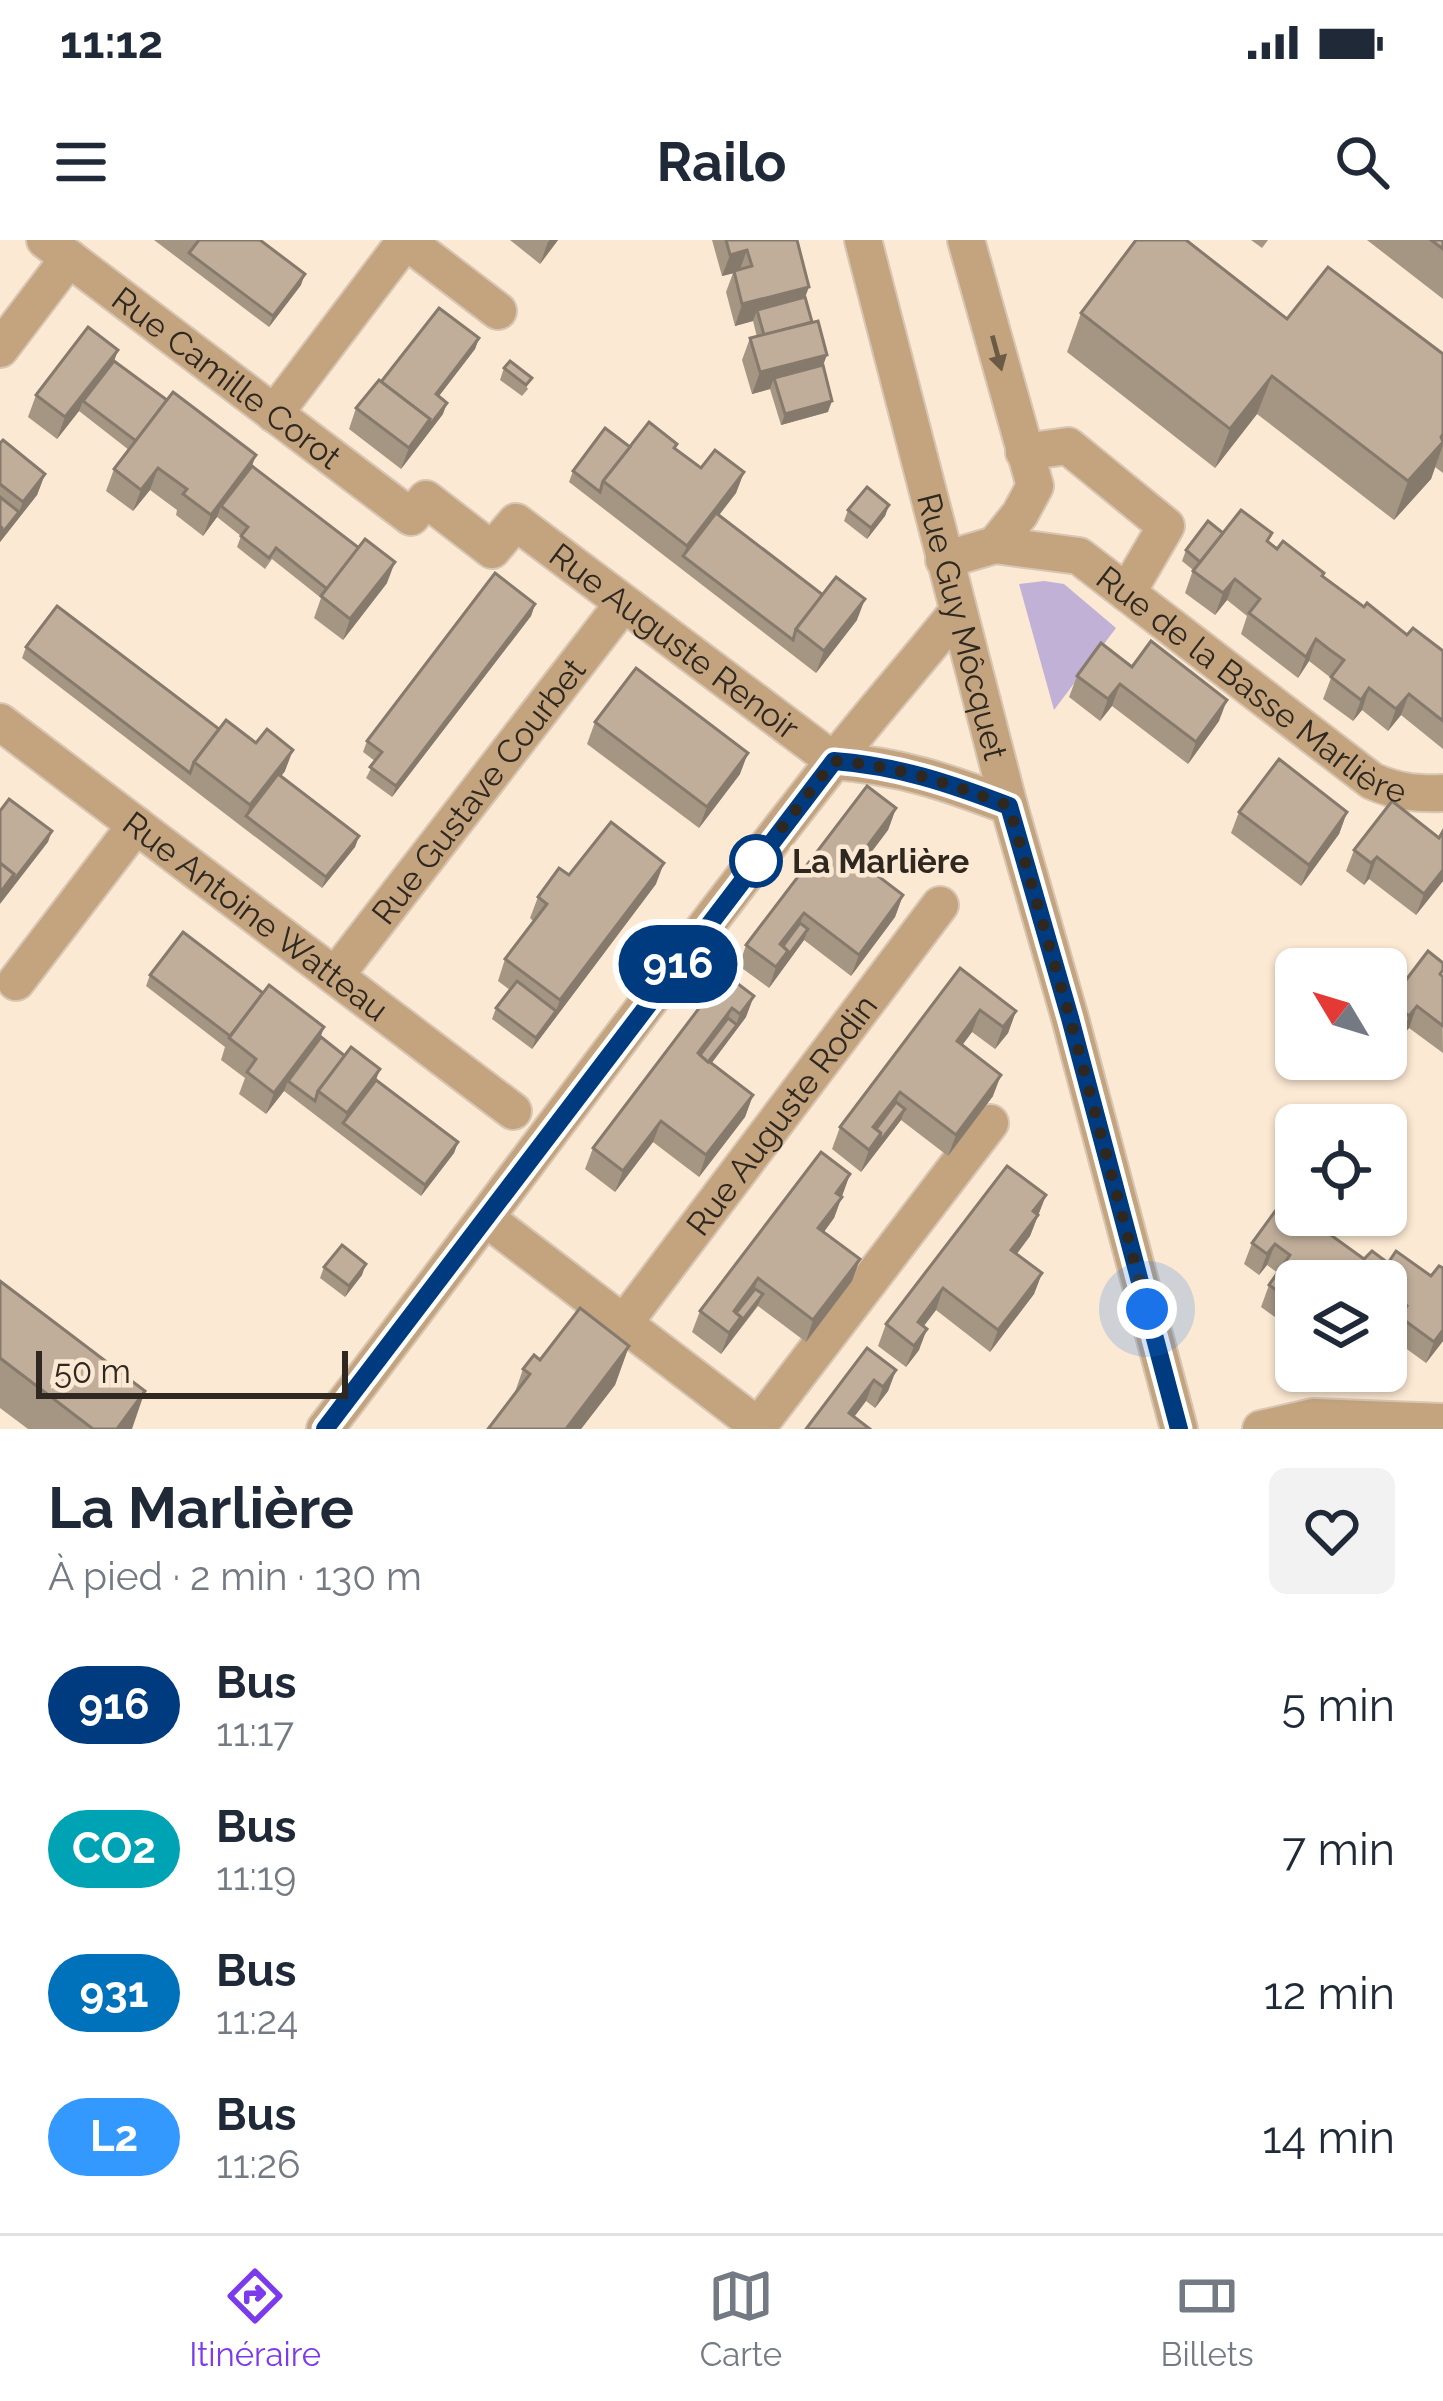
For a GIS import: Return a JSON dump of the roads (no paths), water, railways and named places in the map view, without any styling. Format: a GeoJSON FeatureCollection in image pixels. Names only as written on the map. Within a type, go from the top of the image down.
{"type":"FeatureCollection","features":[{"type":"Feature","properties":{"kind":"street"},"geometry":{"type":"LineString","coordinates":[[274,414],[406,240],[498,311]]}},
{"type":"Feature","properties":{"kind":"street","name":"Rue Guy Môcquet"},"geometry":{"type":"LineString","coordinates":[[863,240],[1009,806],[1179,1429]]}},
{"type":"Feature","properties":{"kind":"street"},"geometry":{"type":"LineString","coordinates":[[966,240],[1035,486],[995,544]]}},
{"type":"Feature","properties":{"kind":"street"},"geometry":{"type":"LineString","coordinates":[[0,349],[57,249]]}},
{"type":"Feature","properties":{"kind":"street","name":"Rue Camille Corot"},"geometry":{"type":"LineString","coordinates":[[57,249],[410,518],[426,499],[492,550],[516,522]]}},
{"type":"Feature","properties":{"kind":"street"},"geometry":{"type":"LineString","coordinates":[[1024,452],[1068,446],[1166,526],[1127,593]]}},
{"type":"Feature","properties":{"kind":"street","name":"Rue Auguste Renoir"},"geometry":{"type":"LineString","coordinates":[[516,522],[834,761]]}},
{"type":"Feature","properties":{"kind":"street","name":"Rue de la Basse Marlière"},"geometry":{"type":"LineString","coordinates":[[944,560],[995,544],[1079,556],[1372,781],[1414,795],[1443,793]]}},
{"type":"Feature","properties":{"kind":"street","name":"Rue Gustave Courbet"},"geometry":{"type":"LineString","coordinates":[[334,976],[623,604]]}},
{"type":"Feature","properties":{"kind":"street"},"geometry":{"type":"LineString","coordinates":[[325,1429],[724,902],[958,611]]}},
{"type":"Feature","properties":{"kind":"street","name":"Rue Antoine Watteau"},"geometry":{"type":"LineString","coordinates":[[0,722],[513,1112]]}},
{"type":"Feature","properties":{"kind":"street"},"geometry":{"type":"LineString","coordinates":[[834,761],[901,769],[1009,806]]}},
{"type":"Feature","properties":{"kind":"street"},"geometry":{"type":"LineString","coordinates":[[16,982],[136,825]]}},
{"type":"Feature","properties":{"kind":"street","name":"Rue Auguste Rodin"},"geometry":{"type":"LineString","coordinates":[[623,1323],[940,905]]}},
{"type":"Feature","properties":{"kind":"street"},"geometry":{"type":"LineString","coordinates":[[487,1219],[757,1427],[990,1123]]}},
{"type":"Feature","properties":{"kind":"street"},"geometry":{"type":"LineString","coordinates":[[1261,1429],[1313,1417],[1443,1422]]}},
{"type":"Feature","properties":{"kind":"place","name":"La Marlière"},"geometry":{"type":"Point","coordinates":[756,861]}}]}
